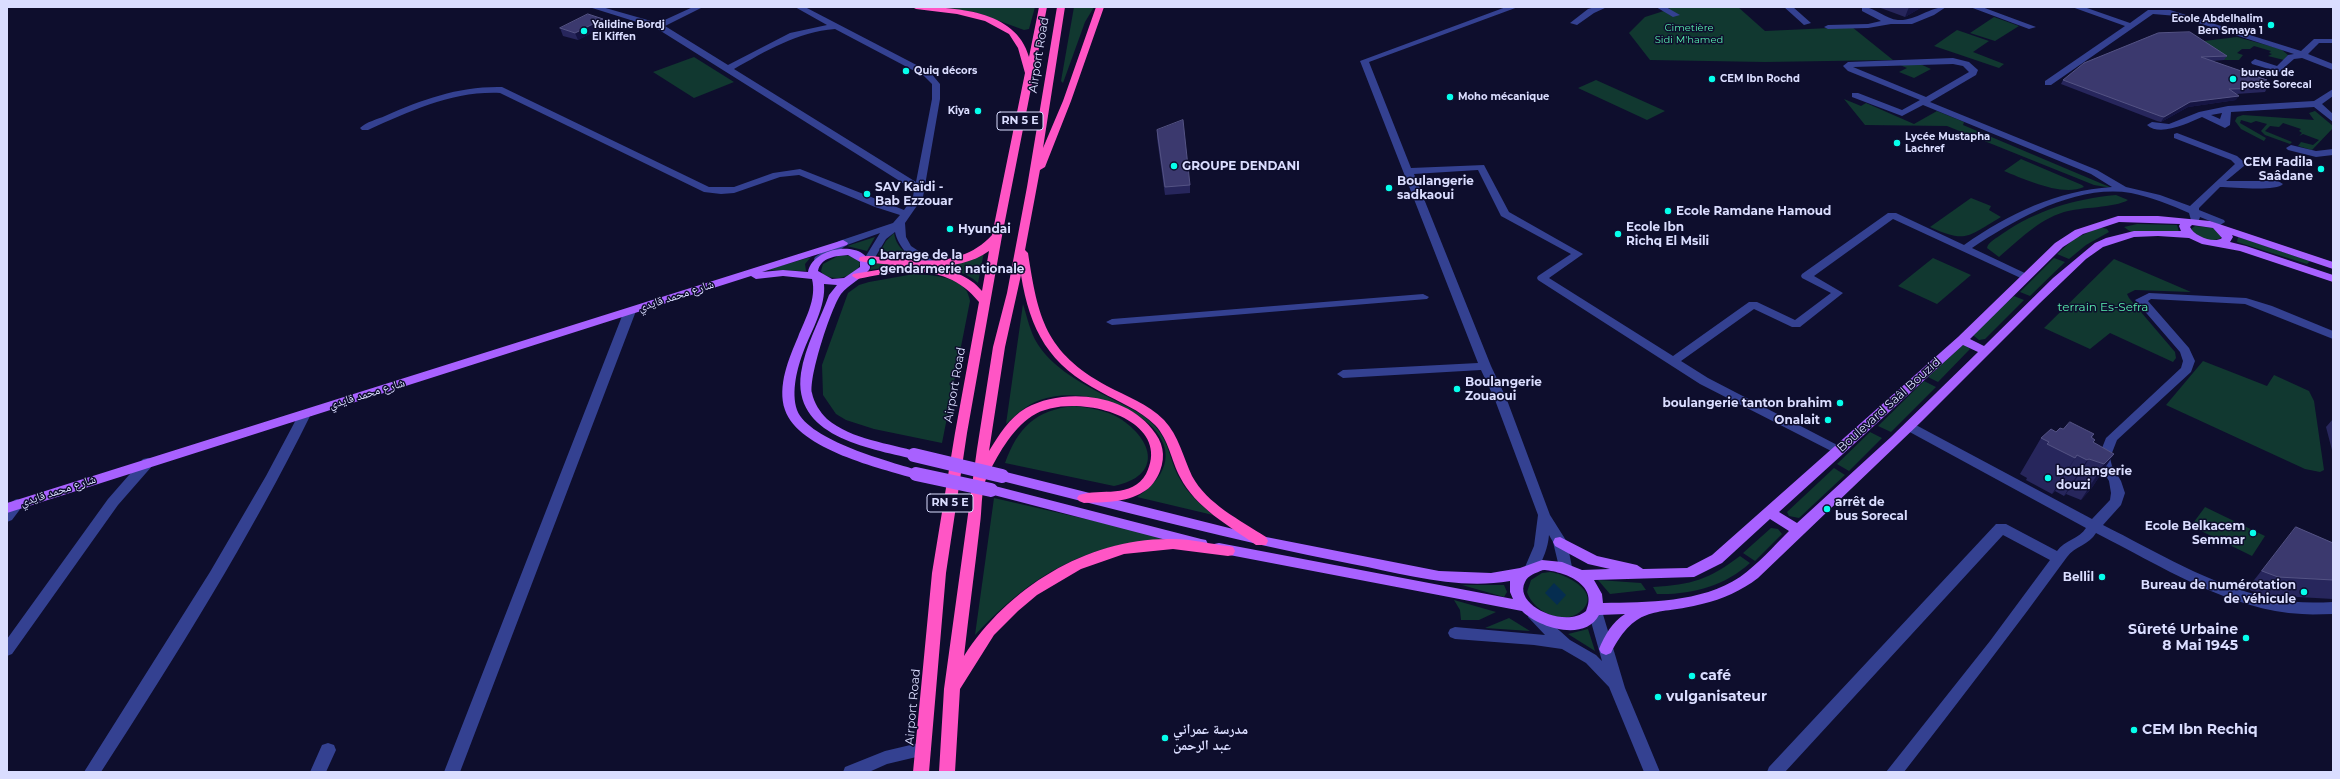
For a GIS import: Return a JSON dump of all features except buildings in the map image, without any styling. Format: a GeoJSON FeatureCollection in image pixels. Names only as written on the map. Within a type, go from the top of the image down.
{"type":"FeatureCollection","features":[{"type":"Feature","properties":{"kind":"highway"},"geometry":{"type":"LineString","coordinates":[[916,7],[973,14],[1010,31],[1019,40],[1029,76]]}},
{"type":"Feature","properties":{"kind":"highway","name":"Airport Road"},"geometry":{"type":"LineString","coordinates":[[921,772],[940,573],[961,433],[997,236],[1043,7]]}},
{"type":"Feature","properties":{"kind":"highway","name":"Airport Road"},"geometry":{"type":"LineString","coordinates":[[947,772],[952,689],[978,482],[998,346],[1022,243],[1062,7]]}},
{"type":"Feature","properties":{"kind":"highway"},"geometry":{"type":"LineString","coordinates":[[1032,187],[1067,101],[1100,7]]}},
{"type":"Feature","properties":{"kind":"highway"},"geometry":{"type":"LineString","coordinates":[[866,261],[952,261],[967,258],[981,251],[997,236]]}},
{"type":"Feature","properties":{"kind":"highway"},"geometry":{"type":"LineString","coordinates":[[1022,243],[1032,313],[1047,344],[1059,359],[1075,373],[1142,410],[1160,423],[1171,437],[1186,477],[1197,494],[1214,509],[1261,541]]}},
{"type":"Feature","properties":{"kind":"highway"},"geometry":{"type":"LineString","coordinates":[[854,278],[906,269],[940,271],[964,279],[978,291],[985,302]]}},
{"type":"Feature","properties":{"kind":"highway"},"geometry":{"type":"LineString","coordinates":[[978,482],[1012,426],[1029,412],[1048,403],[1071,400],[1098,403],[1122,412],[1142,425],[1158,449],[1158,464],[1148,482],[1136,491],[1116,496],[1084,498]]}},
{"type":"Feature","properties":{"kind":"highway"},"geometry":{"type":"LineString","coordinates":[[952,689],[977,648],[996,624],[1025,596],[1057,576],[1094,558],[1134,547],[1174,544],[1228,551]]}},
{"type":"Feature","properties":{"kind":"main road","name":"Boulevard Saâl Bouzid"},"geometry":{"type":"LineString","coordinates":[[1580,575],[1674,574],[1689,572],[1717,559],[1962,340],[2059,245],[2079,232],[2106,222],[2193,215],[2215,221],[2241,233],[2333,266]]}},
{"type":"Feature","properties":{"kind":"main road"},"geometry":{"type":"LineString","coordinates":[[2193,215],[2186,223],[2185,229],[2194,236]]}},
{"type":"Feature","properties":{"kind":"main road"},"geometry":{"type":"LineString","coordinates":[[2214,242],[2225,242],[2228,237],[2215,221]]}},
{"type":"Feature","properties":{"kind":"main road"},"geometry":{"type":"LineString","coordinates":[[2106,222],[2126,236]]}},
{"type":"Feature","properties":{"kind":"main road"},"geometry":{"type":"LineString","coordinates":[[1595,610],[1655,607],[1711,596],[1732,589],[1748,580],[1798,530],[1910,427],[2035,301],[2086,254],[2100,244],[2126,236],[2161,233],[2194,236],[2248,250],[2333,280]]}},
{"type":"Feature","properties":{"kind":"main road"},"geometry":{"type":"LineString","coordinates":[[798,257],[823,256],[843,248]]}},
{"type":"Feature","properties":{"kind":"main road"},"geometry":{"type":"LineString","coordinates":[[727,279],[798,257],[843,248],[866,261],[862,272],[844,284],[835,294],[807,373],[806,393],[816,416],[837,432],[865,443],[1261,541],[1462,579],[1496,579],[1528,570],[1554,565],[1565,567],[1580,575],[1594,592],[1597,604],[1595,610],[1580,623],[1570,625],[1558,625],[1535,616],[1523,606],[1516,591],[1519,578],[1528,570]]}},
{"type":"Feature","properties":{"kind":"main road"},"geometry":{"type":"LineString","coordinates":[[823,256],[813,268],[820,292],[794,362],[790,381],[790,399],[793,414],[809,432],[858,457],[916,474],[991,490],[1228,551],[1523,606]]}},
{"type":"Feature","properties":{"kind":"main road"},"geometry":{"type":"LineString","coordinates":[[727,279],[783,273],[816,277],[828,282],[854,278]]}},
{"type":"Feature","properties":{"kind":"main road","name":"شارع محمد قايدي"},"geometry":{"type":"LineString","coordinates":[[12,506],[148,462],[630,312],[727,279]]}},
{"type":"Feature","properties":{"kind":"main road"},"geometry":{"type":"LineString","coordinates":[[1962,340],[1986,350]]}},
{"type":"Feature","properties":{"kind":"main road"},"geometry":{"type":"LineString","coordinates":[[1769,512],[1798,530]]}},
{"type":"Feature","properties":{"kind":"main road"},"geometry":{"type":"LineString","coordinates":[[1560,542],[1593,560],[1633,569],[1674,574]]}},
{"type":"Feature","properties":{"kind":"main road"},"geometry":{"type":"LineString","coordinates":[[1606,649],[1618,626],[1628,618],[1655,607]]}},
{"type":"Feature","properties":{"kind":"street"},"geometry":{"type":"LineString","coordinates":[[593,7],[659,26],[729,68],[918,188]]}},
{"type":"Feature","properties":{"kind":"street"},"geometry":{"type":"LineString","coordinates":[[681,15],[685,7]]}},
{"type":"Feature","properties":{"kind":"street"},"geometry":{"type":"LineString","coordinates":[[659,26],[699,7]]}},
{"type":"Feature","properties":{"kind":"street"},"geometry":{"type":"LineString","coordinates":[[799,7],[927,74],[936,84],[936,99],[918,188],[918,198],[900,223],[882,237],[866,261]]}},
{"type":"Feature","properties":{"kind":"street"},"geometry":{"type":"LineString","coordinates":[[1514,7],[1364,61],[1410,171],[1485,366],[1501,400],[1544,515],[1560,542],[1565,567]]}},
{"type":"Feature","properties":{"kind":"street"},"geometry":{"type":"LineString","coordinates":[[1574,23],[1591,11],[1603,7]]}},
{"type":"Feature","properties":{"kind":"street"},"geometry":{"type":"LineString","coordinates":[[1660,7],[1676,15]]}},
{"type":"Feature","properties":{"kind":"street"},"geometry":{"type":"LineString","coordinates":[[1788,7],[1807,23]]}},
{"type":"Feature","properties":{"kind":"street"},"geometry":{"type":"LineString","coordinates":[[1828,27],[1868,26],[1888,22],[1901,24],[1919,20],[1942,7]]}},
{"type":"Feature","properties":{"kind":"street"},"geometry":{"type":"LineString","coordinates":[[1974,7],[2032,27]]}},
{"type":"Feature","properties":{"kind":"street"},"geometry":{"type":"LineString","coordinates":[[2076,7],[2131,26]]}},
{"type":"Feature","properties":{"kind":"street"},"geometry":{"type":"LineString","coordinates":[[1865,9],[1888,22]]}},
{"type":"Feature","properties":{"kind":"street"},"geometry":{"type":"LineString","coordinates":[[2048,83],[2151,12],[2176,13],[2302,55],[2313,61],[2333,67]]}},
{"type":"Feature","properties":{"kind":"street"},"geometry":{"type":"LineString","coordinates":[[729,68],[795,33],[810,28],[837,27]]}},
{"type":"Feature","properties":{"kind":"street"},"geometry":{"type":"LineString","coordinates":[[2255,62],[2279,69],[2291,57],[2302,55],[2317,41],[2333,41]]}},
{"type":"Feature","properties":{"kind":"street"},"geometry":{"type":"LineString","coordinates":[[1855,96],[1900,113],[1925,101],[1973,73],[1974,70],[1966,64],[1953,61],[1851,64],[1848,66],[1851,69],[1925,101],[2094,172],[2123,189]]}},
{"type":"Feature","properties":{"kind":"street"},"geometry":{"type":"LineString","coordinates":[[364,128],[456,92],[488,89],[502,90],[706,190],[720,192],[749,188],[779,174],[789,171],[800,172],[879,205],[907,214]]}},
{"type":"Feature","properties":{"kind":"street"},"geometry":{"type":"LineString","coordinates":[[2169,130],[2202,114],[2228,110],[2316,104],[2333,92]]}},
{"type":"Feature","properties":{"kind":"street"},"geometry":{"type":"LineString","coordinates":[[2316,104],[2333,119]]}},
{"type":"Feature","properties":{"kind":"street"},"geometry":{"type":"LineString","coordinates":[[2202,114],[2225,125],[2225,116],[2228,110]]}},
{"type":"Feature","properties":{"kind":"street"},"geometry":{"type":"LineString","coordinates":[[2177,136],[2186,136],[2186,132],[2192,118]]}},
{"type":"Feature","properties":{"kind":"street"},"geometry":{"type":"LineString","coordinates":[[1966,248],[2008,220],[2047,201],[2085,193],[2123,189],[2145,193],[2181,206],[2193,215],[2206,195],[2241,164],[2234,158],[2204,145],[2177,136],[2169,130]]}},
{"type":"Feature","properties":{"kind":"street"},"geometry":{"type":"LineString","coordinates":[[2169,130],[2186,132],[2204,145]]}},
{"type":"Feature","properties":{"kind":"street"},"geometry":{"type":"LineString","coordinates":[[2291,148],[2316,154],[2333,152]]}},
{"type":"Feature","properties":{"kind":"street"},"geometry":{"type":"LineString","coordinates":[[1410,171],[1481,167],[1505,214],[1578,254],[1542,278],[1704,381],[1839,451]]}},
{"type":"Feature","properties":{"kind":"street"},"geometry":{"type":"LineString","coordinates":[[2217,184],[2278,184]]}},
{"type":"Feature","properties":{"kind":"street"},"geometry":{"type":"LineString","coordinates":[[2206,195],[2207,208],[2215,221]]}},
{"type":"Feature","properties":{"kind":"street"},"geometry":{"type":"LineString","coordinates":[[1674,361],[1753,304],[1796,324],[1838,293],[1806,276],[1892,215],[1966,248],[2025,277]]}},
{"type":"Feature","properties":{"kind":"street"},"geometry":{"type":"LineString","coordinates":[[843,248],[900,223]]}},
{"type":"Feature","properties":{"kind":"street"},"geometry":{"type":"LineString","coordinates":[[900,223],[900,237],[908,250],[930,262]]}},
{"type":"Feature","properties":{"kind":"street"},"geometry":{"type":"LineString","coordinates":[[1894,772],[1995,645],[2067,546],[2087,537],[2094,526],[2116,502],[2118,493],[2104,458],[2112,438],[2187,368],[2189,361],[2185,351],[2141,300],[2149,296],[2246,301],[2268,308],[2333,335]]}},
{"type":"Feature","properties":{"kind":"street"},"geometry":{"type":"LineString","coordinates":[[1112,322],[1423,297]]}},
{"type":"Feature","properties":{"kind":"street"},"geometry":{"type":"LineString","coordinates":[[452,772],[630,312]]}},
{"type":"Feature","properties":{"kind":"street"},"geometry":{"type":"LineString","coordinates":[[1343,374],[1485,366]]}},
{"type":"Feature","properties":{"kind":"street"},"geometry":{"type":"LineString","coordinates":[[92,772],[146,690],[236,540],[282,462],[305,414]]}},
{"type":"Feature","properties":{"kind":"street"},"geometry":{"type":"LineString","coordinates":[[1910,427],[2094,526],[2186,571],[2250,600],[2279,607],[2307,610],[2333,608]]}},
{"type":"Feature","properties":{"kind":"street"},"geometry":{"type":"LineString","coordinates":[[7,650],[113,502],[148,462]]}},
{"type":"Feature","properties":{"kind":"street"},"geometry":{"type":"LineString","coordinates":[[7,517],[12,506]]}},
{"type":"Feature","properties":{"kind":"street"},"geometry":{"type":"LineString","coordinates":[[1528,570],[1541,546],[1544,515]]}},
{"type":"Feature","properties":{"kind":"street"},"geometry":{"type":"LineString","coordinates":[[1775,772],[2001,528],[2059,558]]}},
{"type":"Feature","properties":{"kind":"street"},"geometry":{"type":"LineString","coordinates":[[1595,610],[1617,688],[1652,772]]}},
{"type":"Feature","properties":{"kind":"street"},"geometry":{"type":"LineString","coordinates":[[1535,616],[1565,644],[1591,659],[1617,688]]}},
{"type":"Feature","properties":{"kind":"street"},"geometry":{"type":"LineString","coordinates":[[1455,634],[1534,639],[1565,644]]}},
{"type":"Feature","properties":{"kind":"street"},"geometry":{"type":"LineString","coordinates":[[851,772],[885,758],[923,749]]}},
{"type":"Feature","properties":{"kind":"street"},"geometry":{"type":"LineString","coordinates":[[318,772],[328,750]]}},
{"type":"Feature","properties":{"kind":"green space"},"geometry":{"type":"Polygon","coordinates":[[[934,7],[1035,7],[1029,29],[1024,30],[975,12],[934,7]]]}},
{"type":"Feature","properties":{"kind":"green space"},"geometry":{"type":"Polygon","coordinates":[[[1074,7],[1094,7],[1085,22],[1063,83],[1061,81],[1074,7]]]}},
{"type":"Feature","properties":{"kind":"green space","name":"Cimetière Sidi M'hamed"},"geometry":{"type":"Polygon","coordinates":[[[1665,7],[1738,7],[1765,31],[1852,27],[1893,60],[1765,62],[1650,60],[1629,33],[1645,17],[1670,9],[1665,7]]]}},
{"type":"Feature","properties":{"kind":"green space"},"geometry":{"type":"Polygon","coordinates":[[[1994,17],[2019,26],[1995,41],[1970,33],[1994,17]]]}},
{"type":"Feature","properties":{"kind":"green space"},"geometry":{"type":"Polygon","coordinates":[[[1957,30],[1989,41],[1973,52],[2004,64],[1999,68],[1934,46],[1957,30]]]}},
{"type":"Feature","properties":{"kind":"green space"},"geometry":{"type":"Polygon","coordinates":[[[2237,37],[2281,49],[2288,55],[2284,60],[2268,56],[2272,54],[2269,53],[2271,51],[2254,46],[2250,49],[2242,49],[2237,53],[2243,55],[2239,60],[2224,60],[2196,42],[2237,37]]]}},
{"type":"Feature","properties":{"kind":"green space"},"geometry":{"type":"Polygon","coordinates":[[[694,57],[734,82],[694,98],[653,72],[694,57]]]}},
{"type":"Feature","properties":{"kind":"green space"},"geometry":{"type":"Polygon","coordinates":[[[1920,64],[1931,69],[1914,78],[1899,72],[1907,68],[1900,65],[1920,64]]]}},
{"type":"Feature","properties":{"kind":"green space"},"geometry":{"type":"Polygon","coordinates":[[[1596,80],[1665,111],[1647,120],[1578,88],[1596,80]]]}},
{"type":"Feature","properties":{"kind":"green space"},"geometry":{"type":"Polygon","coordinates":[[[1844,99],[1861,106],[1866,103],[1914,124],[1937,111],[1964,122],[1963,125],[2112,188],[2094,185],[1947,126],[1865,125],[1844,99]]]}},
{"type":"Feature","properties":{"kind":"green space"},"geometry":{"type":"Polygon","coordinates":[[[2315,111],[2333,126],[2333,128],[2312,150],[2298,146],[2301,142],[2313,145],[2319,140],[2303,134],[2299,136],[2302,133],[2299,131],[2301,129],[2283,123],[2279,127],[2270,126],[2265,131],[2292,142],[2290,144],[2265,135],[2261,131],[2267,124],[2256,121],[2251,123],[2241,120],[2240,123],[2266,138],[2264,141],[2241,129],[2235,121],[2237,117],[2243,115],[2314,120],[2309,113],[2315,111]]]}},
{"type":"Feature","properties":{"kind":"green space"},"geometry":{"type":"Polygon","coordinates":[[[2021,159],[2084,187],[2075,190],[2065,190],[2043,186],[2004,171],[2021,159]]]}},
{"type":"Feature","properties":{"kind":"green space"},"geometry":{"type":"Polygon","coordinates":[[[2116,195],[2128,200],[2115,205],[2064,212],[2037,225],[1999,257],[1987,248],[1991,242],[2002,234],[2042,212],[2085,199],[2116,195]]]}},
{"type":"Feature","properties":{"kind":"green space"},"geometry":{"type":"Polygon","coordinates":[[[1971,198],[1991,206],[1989,210],[2001,217],[1967,236],[1952,235],[1930,227],[1971,198]]]}},
{"type":"Feature","properties":{"kind":"green space"},"geometry":{"type":"Polygon","coordinates":[[[2137,224],[2177,225],[2179,232],[2131,232],[2124,227],[2137,224]]]}},
{"type":"Feature","properties":{"kind":"green space"},"geometry":{"type":"Polygon","coordinates":[[[2195,226],[2214,228],[2222,237],[2214,240],[2205,239],[2197,235],[2191,229],[2195,226]]]}},
{"type":"Feature","properties":{"kind":"green space"},"geometry":{"type":"Polygon","coordinates":[[[2100,227],[2107,229],[2109,232],[2086,245],[2069,259],[2057,254],[2074,239],[2100,227]]]}},
{"type":"Feature","properties":{"kind":"green space"},"geometry":{"type":"Polygon","coordinates":[[[894,233],[896,241],[900,247],[913,257],[878,255],[886,241],[894,233]]]}},
{"type":"Feature","properties":{"kind":"green space"},"geometry":{"type":"Polygon","coordinates":[[[875,237],[867,251],[847,246],[875,237]]]}},
{"type":"Feature","properties":{"kind":"green space"},"geometry":{"type":"Polygon","coordinates":[[[2238,237],[2310,261],[2307,264],[2237,242],[2238,237]]]}},
{"type":"Feature","properties":{"kind":"green space"},"geometry":{"type":"Polygon","coordinates":[[[984,252],[978,283],[968,276],[956,271],[927,266],[896,266],[870,270],[872,265],[878,262],[920,265],[984,252]]]}},
{"type":"Feature","properties":{"kind":"green space"},"geometry":{"type":"Polygon","coordinates":[[[838,256],[856,258],[860,263],[858,270],[841,278],[832,278],[823,274],[821,271],[823,264],[838,256]]]}},
{"type":"Feature","properties":{"kind":"green space"},"geometry":{"type":"Polygon","coordinates":[[[811,257],[805,264],[806,271],[766,270],[811,257]]]}},
{"type":"Feature","properties":{"kind":"green space"},"geometry":{"type":"Polygon","coordinates":[[[1933,258],[1971,275],[1937,304],[1898,286],[1933,258]]]}},
{"type":"Feature","properties":{"kind":"green space"},"geometry":{"type":"Polygon","coordinates":[[[2054,258],[2065,262],[2030,296],[2020,292],[2054,258]]]}},
{"type":"Feature","properties":{"kind":"green space","name":"terrain Es-Sefra"},"geometry":{"type":"Polygon","coordinates":[[[2114,259],[2191,292],[2135,290],[2127,294],[2175,352],[2176,358],[2173,362],[2110,333],[2090,349],[2044,328],[2114,259]]]}},
{"type":"Feature","properties":{"kind":"green space"},"geometry":{"type":"Polygon","coordinates":[[[914,274],[941,277],[955,281],[966,290],[970,301],[942,443],[874,429],[846,420],[836,414],[823,395],[822,365],[848,293],[859,285],[869,282],[914,274]]]}},
{"type":"Feature","properties":{"kind":"green space"},"geometry":{"type":"Polygon","coordinates":[[[2014,296],[2024,300],[1985,339],[1979,340],[1974,336],[1973,334],[2014,296]]]}},
{"type":"Feature","properties":{"kind":"green space"},"geometry":{"type":"Polygon","coordinates":[[[1023,304],[1032,333],[1045,354],[1065,372],[1076,379],[1149,420],[1163,438],[1176,472],[1183,484],[1213,515],[1137,497],[1159,476],[1166,455],[1159,435],[1142,418],[1119,406],[1092,397],[1065,395],[1040,400],[1030,404],[1006,424],[1023,304]]]}},
{"type":"Feature","properties":{"kind":"green space"},"geometry":{"type":"Polygon","coordinates":[[[1964,344],[1970,349],[1938,382],[1928,377],[1964,344]]]}},
{"type":"Feature","properties":{"kind":"green space"},"geometry":{"type":"Polygon","coordinates":[[[2203,361],[2267,386],[2274,375],[2309,391],[2314,401],[2324,470],[2320,472],[2305,469],[2166,405],[2203,361]]]}},
{"type":"Feature","properties":{"kind":"green space"},"geometry":{"type":"Polygon","coordinates":[[[1924,381],[1936,387],[1891,432],[1878,426],[1924,381]]]}},
{"type":"Feature","properties":{"kind":"green space"},"geometry":{"type":"Polygon","coordinates":[[[1074,406],[1109,413],[1119,418],[1140,436],[1146,447],[1148,456],[1146,466],[1140,474],[1130,481],[1114,486],[1005,463],[1016,439],[1030,422],[1049,412],[1074,406]]]}},
{"type":"Feature","properties":{"kind":"green space"},"geometry":{"type":"Polygon","coordinates":[[[1870,432],[1882,438],[1849,471],[1837,464],[1870,432]]]}},
{"type":"Feature","properties":{"kind":"green space"},"geometry":{"type":"Polygon","coordinates":[[[1834,468],[1845,475],[1799,518],[1789,516],[1787,512],[1834,468]]]}},
{"type":"Feature","properties":{"kind":"green space"},"geometry":{"type":"Polygon","coordinates":[[[994,498],[1173,539],[1142,541],[1114,546],[1088,554],[1064,565],[1040,578],[1018,595],[996,613],[975,635],[994,498]]]}},
{"type":"Feature","properties":{"kind":"green space"},"geometry":{"type":"Polygon","coordinates":[[[2205,507],[2265,536],[2252,556],[2191,526],[2205,507]]]}},
{"type":"Feature","properties":{"kind":"green space"},"geometry":{"type":"Polygon","coordinates":[[[1771,528],[1778,529],[1782,534],[1755,561],[1743,553],[1771,528]]]}},
{"type":"Feature","properties":{"kind":"green space"},"geometry":{"type":"Polygon","coordinates":[[[1740,556],[1750,563],[1730,578],[1707,588],[1682,593],[1657,594],[1653,587],[1678,585],[1700,579],[1719,570],[1740,556]]]}},
{"type":"Feature","properties":{"kind":"green space"},"geometry":{"type":"Polygon","coordinates":[[[1550,572],[1565,576],[1580,586],[1585,592],[1588,598],[1586,605],[1580,612],[1573,616],[1557,617],[1542,610],[1530,599],[1527,592],[1531,580],[1542,573],[1550,572]]]}},
{"type":"Feature","properties":{"kind":"green space"},"geometry":{"type":"Polygon","coordinates":[[[1598,580],[1641,583],[1646,590],[1610,594],[1598,580]]]}},
{"type":"Feature","properties":{"kind":"green space"},"geometry":{"type":"Polygon","coordinates":[[[1462,585],[1504,585],[1507,592],[1504,597],[1462,585]]]}},
{"type":"Feature","properties":{"kind":"green space"},"geometry":{"type":"Polygon","coordinates":[[[1454,600],[1496,612],[1479,620],[1461,620],[1460,610],[1454,600]]]}},
{"type":"Feature","properties":{"kind":"green space"},"geometry":{"type":"Polygon","coordinates":[[[1509,618],[1530,631],[1485,628],[1509,618]]]}},
{"type":"Feature","properties":{"kind":"green space"},"geometry":{"type":"Polygon","coordinates":[[[1588,629],[1595,651],[1568,634],[1588,629]]]}},
{"type":"Feature","properties":{"kind":"water"},"geometry":{"type":"Polygon","coordinates":[[[1554,583],[1566,595],[1557,605],[1545,593],[1554,583]]]}},
{"type":"Feature","properties":{"kind":"place","name":"Ecole Abdelhalim Ben Smaya 1"},"geometry":{"type":"Point","coordinates":[2271,25]}},
{"type":"Feature","properties":{"kind":"place","name":"Yalidine Bordj El Kiffen"},"geometry":{"type":"Point","coordinates":[584,31]}},
{"type":"Feature","properties":{"kind":"place","name":"Quiq décors"},"geometry":{"type":"Point","coordinates":[906,71]}},
{"type":"Feature","properties":{"kind":"place","name":"CEM Ibn Rochd"},"geometry":{"type":"Point","coordinates":[1712,79]}},
{"type":"Feature","properties":{"kind":"place","name":"bureau de poste Sorecal"},"geometry":{"type":"Point","coordinates":[2233,79]}},
{"type":"Feature","properties":{"kind":"place","name":"Moho mécanique"},"geometry":{"type":"Point","coordinates":[1450,97]}},
{"type":"Feature","properties":{"kind":"place","name":"Kiya"},"geometry":{"type":"Point","coordinates":[978,111]}},
{"type":"Feature","properties":{"kind":"place","name":"Lycée Mustapha Lachref"},"geometry":{"type":"Point","coordinates":[1897,143]}},
{"type":"Feature","properties":{"kind":"place","name":"GROUPE DENDANI"},"geometry":{"type":"Point","coordinates":[1174,166]}},
{"type":"Feature","properties":{"kind":"place","name":"CEM Fadila Saâdane"},"geometry":{"type":"Point","coordinates":[2321,169]}},
{"type":"Feature","properties":{"kind":"place","name":"Boulangerie sadkaoui"},"geometry":{"type":"Point","coordinates":[1389,188]}},
{"type":"Feature","properties":{"kind":"place","name":"SAV Kaïdi - Bab Ezzouar"},"geometry":{"type":"Point","coordinates":[867,194]}},
{"type":"Feature","properties":{"kind":"place","name":"Ecole Ramdane Hamoud"},"geometry":{"type":"Point","coordinates":[1668,211]}},
{"type":"Feature","properties":{"kind":"place","name":"Hyundai"},"geometry":{"type":"Point","coordinates":[950,229]}},
{"type":"Feature","properties":{"kind":"place","name":"Ecole Ibn Richq El Msili"},"geometry":{"type":"Point","coordinates":[1618,234]}},
{"type":"Feature","properties":{"kind":"place","name":"barrage de la gendarmerie nationale"},"geometry":{"type":"Point","coordinates":[872,262]}},
{"type":"Feature","properties":{"kind":"place","name":"Boulangerie Zouaoui"},"geometry":{"type":"Point","coordinates":[1457,389]}},
{"type":"Feature","properties":{"kind":"place","name":"boulangerie tanton brahim"},"geometry":{"type":"Point","coordinates":[1840,403]}},
{"type":"Feature","properties":{"kind":"place","name":"Onalait"},"geometry":{"type":"Point","coordinates":[1828,420]}},
{"type":"Feature","properties":{"kind":"place","name":"boulangerie douzi"},"geometry":{"type":"Point","coordinates":[2048,478]}},
{"type":"Feature","properties":{"kind":"place","name":"arrêt de bus Sorecal"},"geometry":{"type":"Point","coordinates":[1827,509]}},
{"type":"Feature","properties":{"kind":"place","name":"Ecole Belkacem Semmar"},"geometry":{"type":"Point","coordinates":[2253,533]}},
{"type":"Feature","properties":{"kind":"place","name":"Bellil"},"geometry":{"type":"Point","coordinates":[2102,577]}},
{"type":"Feature","properties":{"kind":"place","name":"Bureau de numérotation de véhicule"},"geometry":{"type":"Point","coordinates":[2304,592]}},
{"type":"Feature","properties":{"kind":"place","name":"Sûreté Urbaine 8 Mai 1945"},"geometry":{"type":"Point","coordinates":[2246,638]}},
{"type":"Feature","properties":{"kind":"place","name":"café"},"geometry":{"type":"Point","coordinates":[1692,676]}},
{"type":"Feature","properties":{"kind":"place","name":"vulganisateur"},"geometry":{"type":"Point","coordinates":[1658,697]}},
{"type":"Feature","properties":{"kind":"place","name":"CEM Ibn Rechiq"},"geometry":{"type":"Point","coordinates":[2134,730]}},
{"type":"Feature","properties":{"kind":"place","name":"مدرسة عمراني عبد الرحمن"},"geometry":{"type":"Point","coordinates":[1165,738]}}]}
